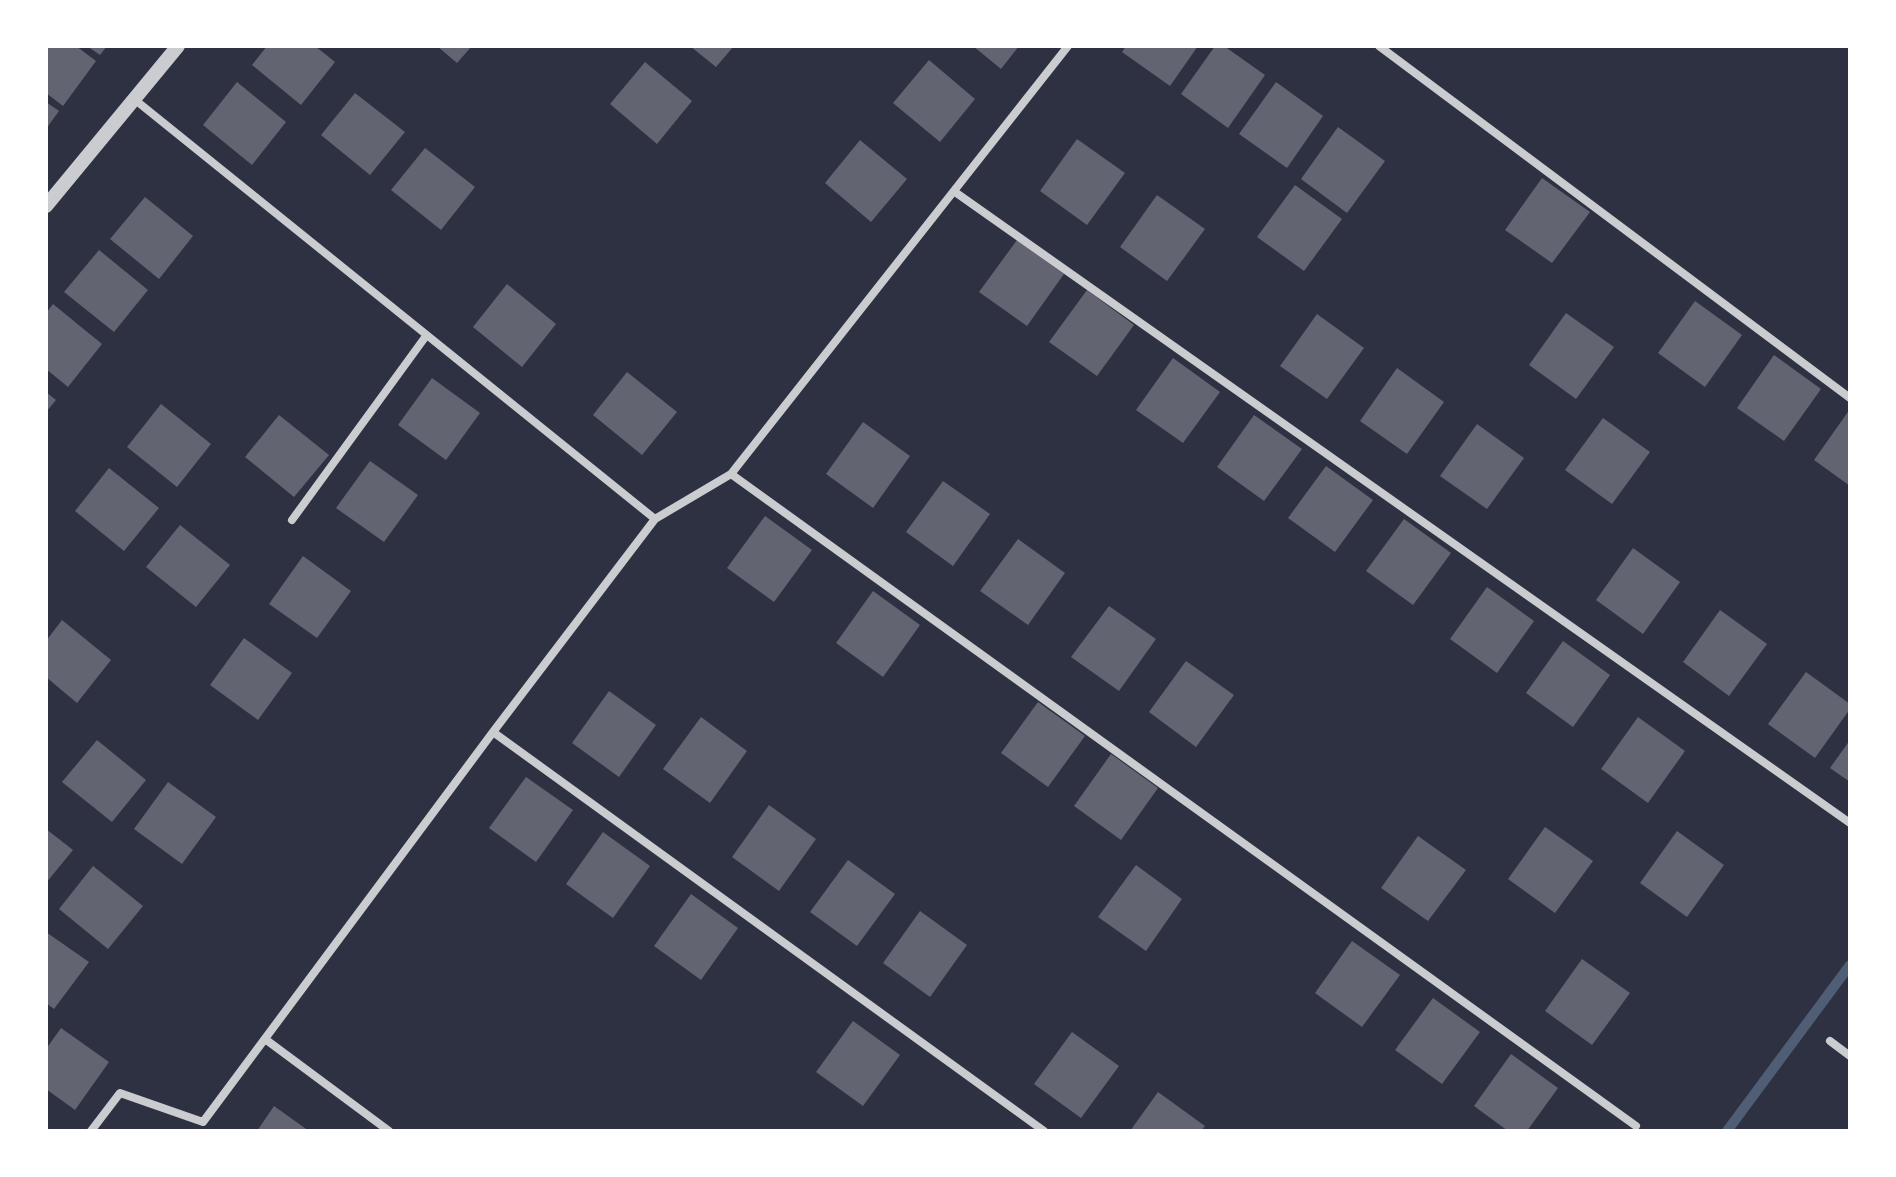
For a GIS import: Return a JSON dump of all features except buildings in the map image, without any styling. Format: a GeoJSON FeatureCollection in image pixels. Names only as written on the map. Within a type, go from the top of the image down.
{"type":"FeatureCollection","features":[{"type":"Feature","properties":{"kind":"street"},"geometry":{"type":"LineString","coordinates":[[46,206],[178,46]]}},
{"type":"Feature","properties":{"kind":"street"},"geometry":{"type":"LineString","coordinates":[[91,1131],[120,1093],[203,1122],[655,519],[731,474],[1068,46]]}},
{"type":"Feature","properties":{"kind":"street"},"geometry":{"type":"LineString","coordinates":[[1379,46],[1850,398]]}},
{"type":"Feature","properties":{"kind":"street"},"geometry":{"type":"LineString","coordinates":[[134,99],[655,519]]}},
{"type":"Feature","properties":{"kind":"street"},"geometry":{"type":"LineString","coordinates":[[955,192],[1850,823]]}},
{"type":"Feature","properties":{"kind":"street"},"geometry":{"type":"LineString","coordinates":[[292,520],[426,336]]}},
{"type":"Feature","properties":{"kind":"street"},"geometry":{"type":"LineString","coordinates":[[731,474],[1636,1126]]}},
{"type":"Feature","properties":{"kind":"street"},"geometry":{"type":"LineString","coordinates":[[493,732],[1044,1131]]}},
{"type":"Feature","properties":{"kind":"street"},"geometry":{"type":"LineString","coordinates":[[265,1039],[389,1131]]}},
{"type":"Feature","properties":{"kind":"street"},"geometry":{"type":"LineString","coordinates":[[1830,1041],[1850,1056]]}},
{"type":"Feature","properties":{"kind":"waterway"},"geometry":{"type":"LineString","coordinates":[[1727,1131],[1850,965]]}}]}
